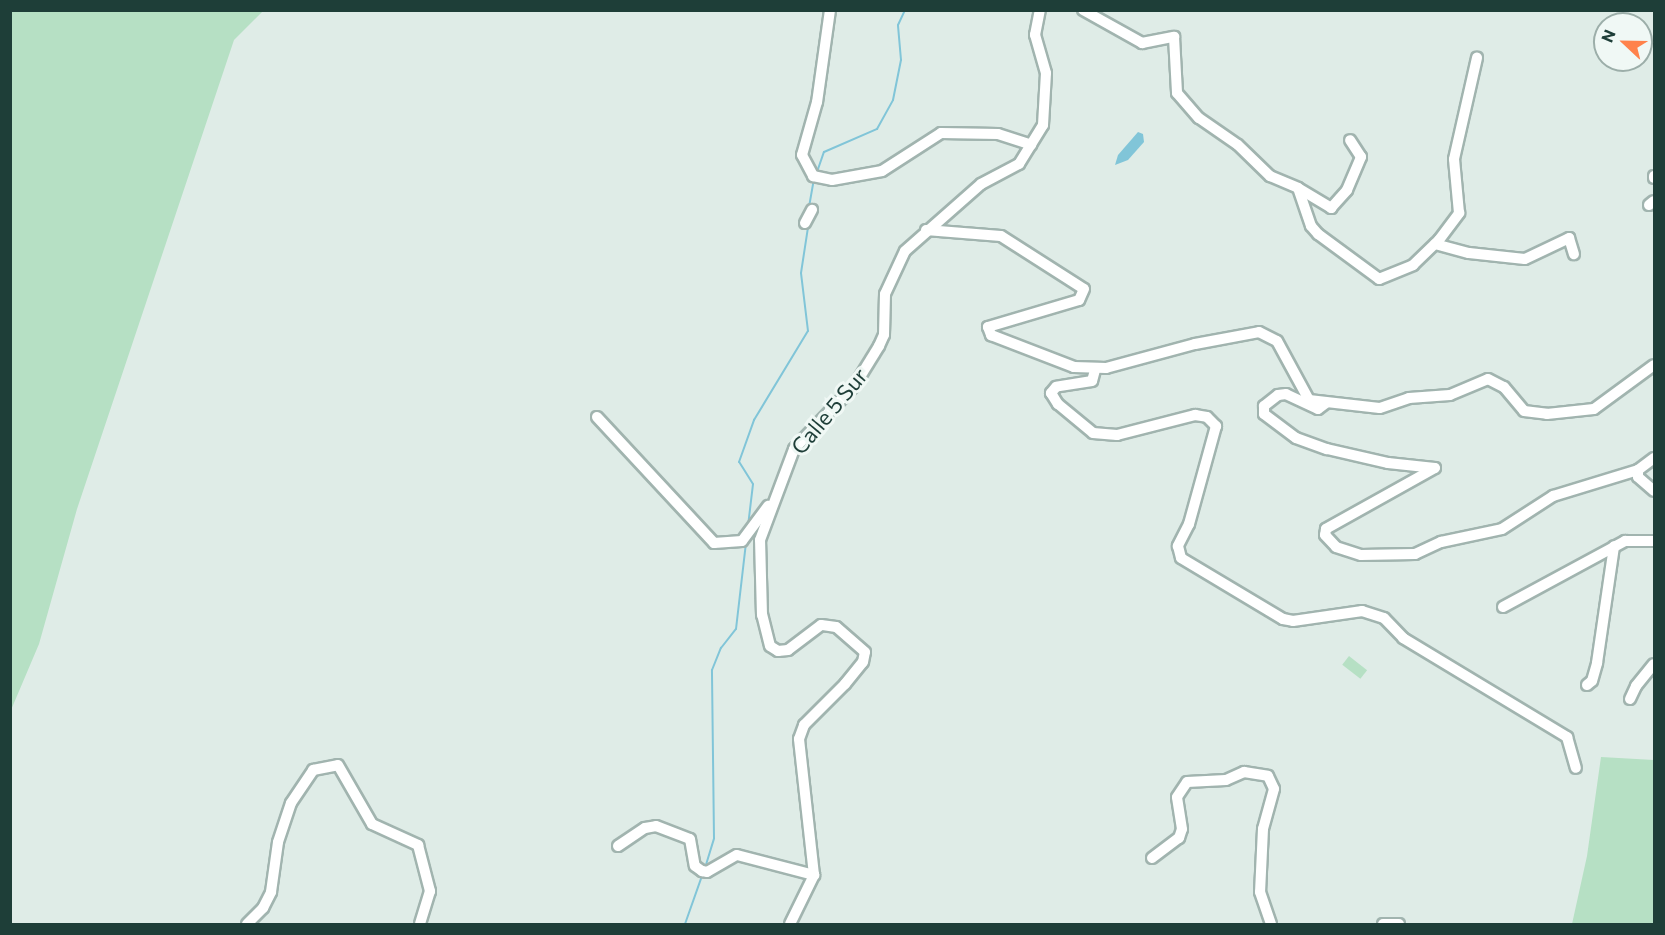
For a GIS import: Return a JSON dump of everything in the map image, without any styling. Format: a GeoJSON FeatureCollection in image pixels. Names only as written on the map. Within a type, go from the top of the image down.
{"type":"FeatureCollection","features":[{"type":"Feature","properties":{"kind":"street"},"geometry":{"type":"LineString","coordinates":[[830,10],[818,102],[802,155],[815,177],[832,180],[882,171],[941,133],[998,134],[1031,145]]}},
{"type":"Feature","properties":{"kind":"street","name":"Calle 5 Sur"},"geometry":{"type":"LineString","coordinates":[[814,875],[799,739],[804,725],[845,684],[863,662],[865,652],[836,627],[821,625],[788,650],[778,651],[770,646],[762,615],[760,553],[772,499],[794,449],[855,385],[869,364],[884,335],[890,278],[905,250],[981,184],[1019,164],[1043,125],[1046,73],[1035,35],[1035,20],[1040,10]]}},
{"type":"Feature","properties":{"kind":"street"},"geometry":{"type":"LineString","coordinates":[[1083,10],[1142,43],[1174,37],[1177,93],[1198,118],[1238,145],[1270,176],[1298,188],[1331,208],[1347,190],[1362,155],[1350,140]]}},
{"type":"Feature","properties":{"kind":"street"},"geometry":{"type":"LineString","coordinates":[[1298,188],[1311,226],[1318,234],[1376,278],[1405,270],[1435,244],[1459,213],[1454,159],[1477,58]]}},
{"type":"Feature","properties":{"kind":"street"},"geometry":{"type":"LineString","coordinates":[[805,223],[812,210]]}},
{"type":"Feature","properties":{"kind":"street"},"geometry":{"type":"LineString","coordinates":[[926,230],[1001,236],[1084,289],[1079,300],[992,325],[988,332],[1074,367],[1095,370],[1259,332],[1279,344],[1305,397],[1326,403],[1380,408],[1409,398],[1450,395],[1488,379],[1504,387],[1524,411],[1537,414],[1585,412],[1654,365]]}},
{"type":"Feature","properties":{"kind":"street"},"geometry":{"type":"LineString","coordinates":[[1435,244],[1469,253],[1525,259],[1569,238],[1574,255]]}},
{"type":"Feature","properties":{"kind":"street"},"geometry":{"type":"LineString","coordinates":[[1095,370],[1092,381],[1056,387],[1051,393],[1058,404],[1093,433],[1117,435],[1194,415],[1207,417],[1216,426],[1189,524],[1178,546],[1181,558],[1283,619],[1293,621],[1362,611],[1384,618],[1403,638],[1567,737],[1576,768]]}},
{"type":"Feature","properties":{"kind":"street"},"geometry":{"type":"LineString","coordinates":[[1326,403],[1318,409],[1286,394],[1278,394],[1264,406],[1264,414],[1296,438],[1328,449],[1388,463],[1435,468],[1326,529],[1325,535],[1336,547],[1361,555],[1415,554],[1441,542],[1502,529],[1553,496],[1638,470],[1654,458]]}},
{"type":"Feature","properties":{"kind":"street"},"geometry":{"type":"LineString","coordinates":[[597,417],[706,539],[723,545],[742,541],[772,499]]}},
{"type":"Feature","properties":{"kind":"street"},"geometry":{"type":"LineString","coordinates":[[1638,470],[1638,477],[1654,491]]}},
{"type":"Feature","properties":{"kind":"street"},"geometry":{"type":"LineString","coordinates":[[1503,607],[1625,541],[1654,541]]}},
{"type":"Feature","properties":{"kind":"street"},"geometry":{"type":"LineString","coordinates":[[1587,685],[1592,681],[1597,663],[1614,546]]}},
{"type":"Feature","properties":{"kind":"street"},"geometry":{"type":"LineString","coordinates":[[1630,699],[1636,686],[1654,664]]}},
{"type":"Feature","properties":{"kind":"street"},"geometry":{"type":"LineString","coordinates":[[247,924],[263,908],[271,892],[278,842],[291,803],[313,770],[338,765],[372,824],[418,845],[430,891],[420,924]]}},
{"type":"Feature","properties":{"kind":"street"},"geometry":{"type":"LineString","coordinates":[[1152,858],[1179,838],[1182,829],[1177,797],[1187,782],[1226,780],[1244,772],[1268,776],[1274,789],[1263,828],[1260,892],[1271,924]]}},
{"type":"Feature","properties":{"kind":"street"},"geometry":{"type":"LineString","coordinates":[[618,846],[645,828],[664,828],[690,839],[695,866],[705,872],[737,855],[814,875],[790,924]]}},
{"type":"Feature","properties":{"kind":"street"},"geometry":{"type":"LineString","coordinates":[[1383,924],[1399,924]]}},
{"type":"Feature","properties":{"kind":"green space"},"geometry":{"type":"Polygon","coordinates":[[[11,10],[263,11],[234,40],[77,509],[39,644],[11,710],[11,10]]]}},
{"type":"Feature","properties":{"kind":"green space"},"geometry":{"type":"Polygon","coordinates":[[[1349,656],[1367,670],[1360,679],[1342,665],[1349,656]]]}},
{"type":"Feature","properties":{"kind":"green space"},"geometry":{"type":"Polygon","coordinates":[[[1601,757],[1654,760],[1654,924],[1572,924],[1587,856],[1601,757]]]}},
{"type":"Feature","properties":{"kind":"water"},"geometry":{"type":"Polygon","coordinates":[[[1138,132],[1143,134],[1144,142],[1128,160],[1115,165],[1118,155],[1138,132]]]}},
{"type":"Feature","properties":{"kind":"waterway"},"geometry":{"type":"LineString","coordinates":[[817,172],[824,152],[877,129],[893,100],[901,60],[898,25],[905,10]]}},
{"type":"Feature","properties":{"kind":"waterway"},"geometry":{"type":"LineString","coordinates":[[809,207],[814,180]]}},
{"type":"Feature","properties":{"kind":"waterway"},"geometry":{"type":"LineString","coordinates":[[748,526],[753,484],[739,462],[754,420],[808,331],[801,273],[808,227]]}},
{"type":"Feature","properties":{"kind":"waterway"},"geometry":{"type":"LineString","coordinates":[[705,868],[714,838],[712,670],[721,648],[736,629],[746,543]]}},
{"type":"Feature","properties":{"kind":"waterway"},"geometry":{"type":"LineString","coordinates":[[685,924],[703,873]]}}]}
